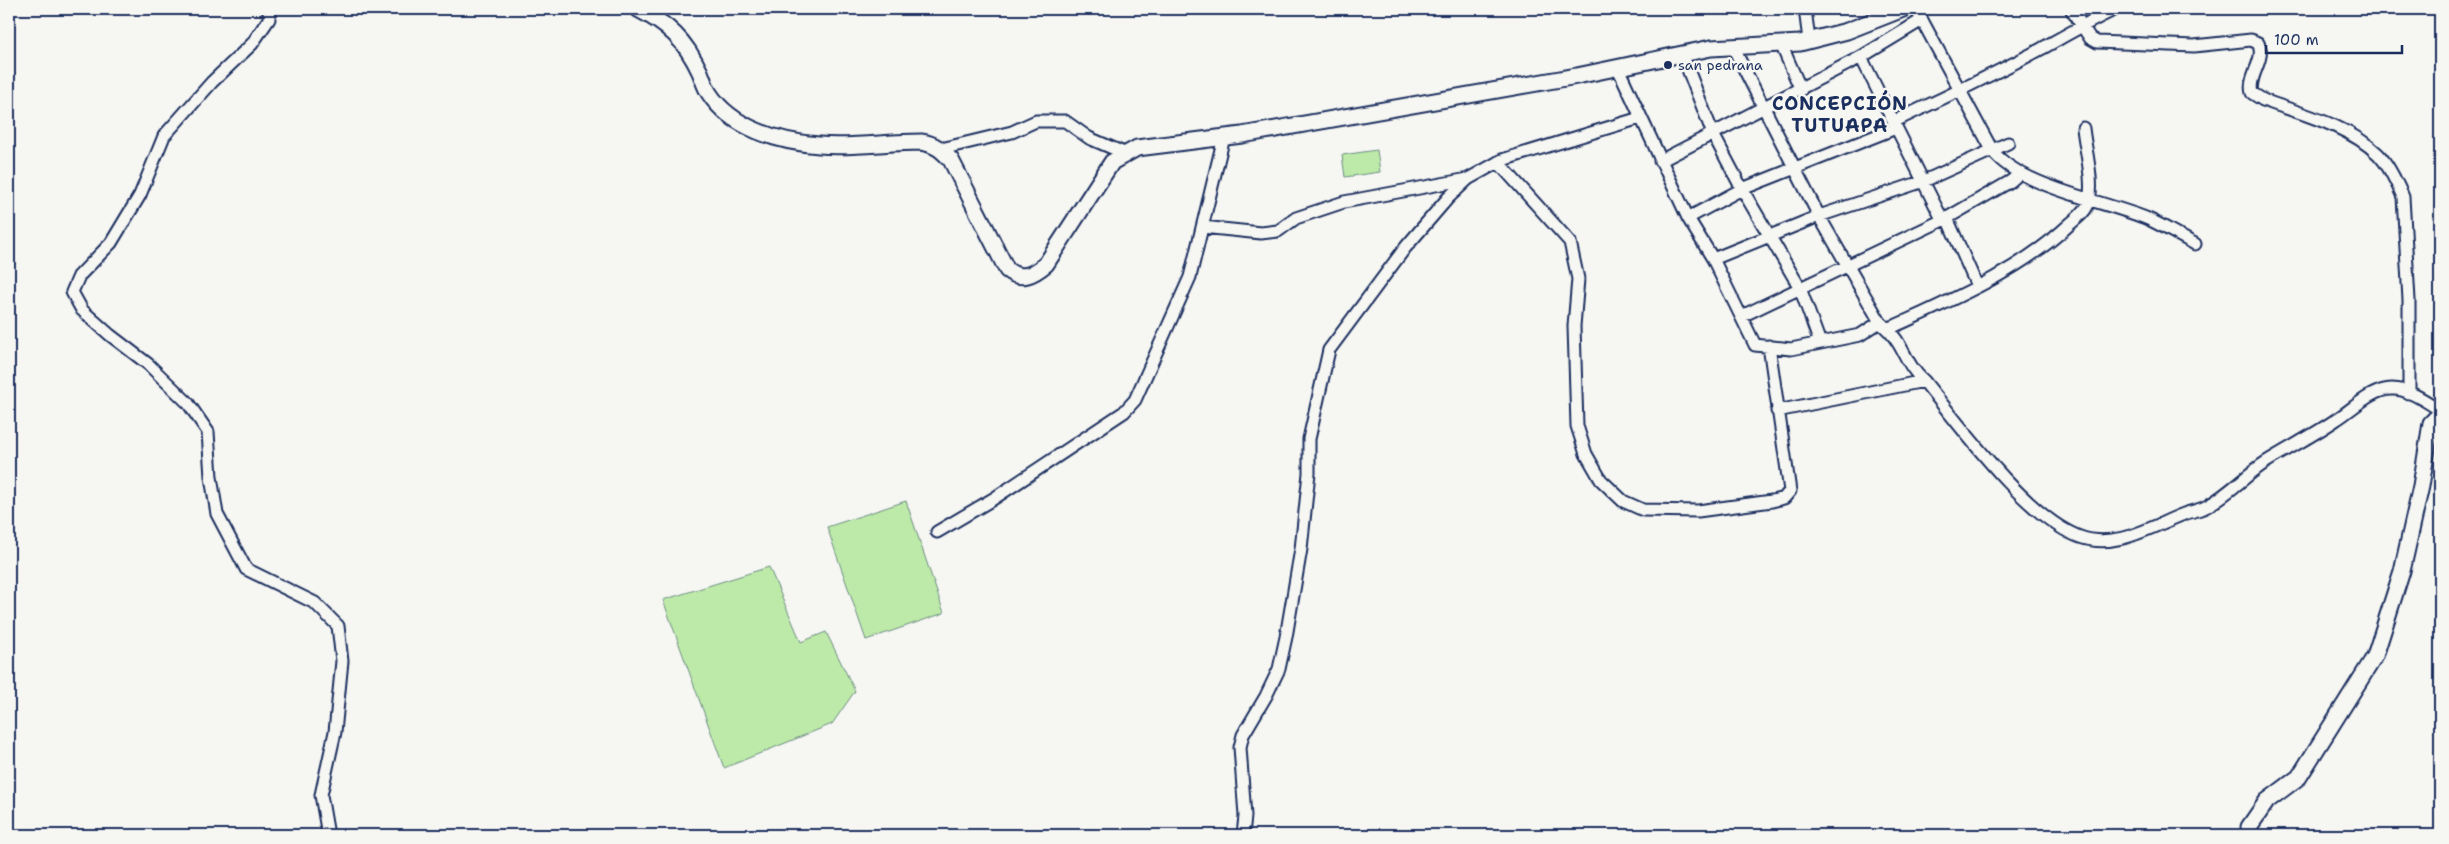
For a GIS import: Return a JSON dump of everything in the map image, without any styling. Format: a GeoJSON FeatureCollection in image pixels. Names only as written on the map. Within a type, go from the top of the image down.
{"type":"FeatureCollection","features":[{"type":"Feature","properties":{"kind":"street"},"geometry":{"type":"LineString","coordinates":[[269,9],[269,19],[252,44],[212,82],[164,136],[140,195],[111,243],[79,276],[72,292],[82,310],[110,335],[148,364],[188,403],[208,432],[211,477],[217,514],[246,569],[315,603],[338,626],[342,661],[335,732],[321,795],[328,835]]}},
{"type":"Feature","properties":{"kind":"street"},"geometry":{"type":"LineString","coordinates":[[638,9],[660,20],[677,36],[690,53],[708,92],[720,108],[751,128],[819,145],[921,142],[932,144],[941,149],[951,160],[1007,270],[1015,277],[1036,272],[1046,264],[1112,162],[1137,148],[1224,137],[1618,68],[1711,48],[1781,44],[1809,40],[1847,31],[1903,9]]}},
{"type":"Feature","properties":{"kind":"street"},"geometry":{"type":"LineString","coordinates":[[1806,9],[1809,40]]}},
{"type":"Feature","properties":{"kind":"street"},"geometry":{"type":"LineString","coordinates":[[1916,9],[1992,150],[2004,162],[2020,173],[2089,202],[2147,219],[2195,244]]}},
{"type":"Feature","properties":{"kind":"street"},"geometry":{"type":"LineString","coordinates":[[2071,9],[2090,38],[2097,42],[2194,46],[2251,40],[2258,44],[2261,54],[2250,86],[2252,93],[2264,100],[2337,128],[2366,144],[2379,155],[2403,197],[2409,300],[2409,393]]}},
{"type":"Feature","properties":{"kind":"street"},"geometry":{"type":"LineString","coordinates":[[1688,218],[1742,189],[1895,125],[1960,89],[2043,48],[2082,24],[2116,9]]}},
{"type":"Feature","properties":{"kind":"street"},"geometry":{"type":"LineString","coordinates":[[1660,161],[1801,90],[1862,57],[1922,20]]}},
{"type":"Feature","properties":{"kind":"street"},"geometry":{"type":"LineString","coordinates":[[1781,44],[1801,90]]}},
{"type":"Feature","properties":{"kind":"street"},"geometry":{"type":"LineString","coordinates":[[1733,47],[1794,168],[1846,265],[1883,325],[1894,334],[1914,373],[1924,382],[1983,453],[2038,512],[2080,538],[2104,541],[2124,538],[2207,507],[2251,472],[2335,421],[2372,395],[2394,388],[2409,393],[2440,412],[2431,423],[2421,486],[2402,571],[2375,656],[2299,777],[2267,801],[2249,827],[2250,835]]}},
{"type":"Feature","properties":{"kind":"street"},"geometry":{"type":"LineString","coordinates":[[1682,54],[1713,134],[1768,236],[1800,288],[1820,343]]}},
{"type":"Feature","properties":{"kind":"street"},"geometry":{"type":"LineString","coordinates":[[1862,57],[1942,218],[1947,218]]}},
{"type":"Feature","properties":{"kind":"street"},"geometry":{"type":"LineString","coordinates":[[1618,68],[1688,218],[1713,259],[1755,345],[1791,349],[1860,335],[1953,299],[2052,242],[2083,213],[2089,202],[2088,167],[2083,128]]}},
{"type":"Feature","properties":{"kind":"street"},"geometry":{"type":"LineString","coordinates":[[1243,835],[1245,816],[1240,747],[1243,735],[1266,696],[1279,668],[1286,637],[1302,549],[1309,473],[1309,439],[1329,350],[1405,248],[1448,198],[1468,179],[1498,162],[1640,118]]}},
{"type":"Feature","properties":{"kind":"street"},"geometry":{"type":"LineString","coordinates":[[941,149],[1012,132],[1036,121],[1064,121],[1089,138],[1124,154]]}},
{"type":"Feature","properties":{"kind":"street"},"geometry":{"type":"LineString","coordinates":[[937,532],[993,499],[1124,412],[1135,400],[1184,295],[1224,137]]}},
{"type":"Feature","properties":{"kind":"street"},"geometry":{"type":"LineString","coordinates":[[1713,259],[1819,216],[1924,181],[2008,143]]}},
{"type":"Feature","properties":{"kind":"street"},"geometry":{"type":"LineString","coordinates":[[1498,162],[1570,242],[1578,279],[1574,326],[1577,426],[1586,454],[1600,480],[1623,501],[1644,510],[1698,511],[1772,502],[1784,498],[1790,491],[1768,346]]}},
{"type":"Feature","properties":{"kind":"street"},"geometry":{"type":"LineString","coordinates":[[1742,316],[1947,218],[2011,181],[2020,173]]}},
{"type":"Feature","properties":{"kind":"street"},"geometry":{"type":"LineString","coordinates":[[1202,227],[1261,233],[1278,230],[1296,218],[1344,202],[1468,179]]}},
{"type":"Feature","properties":{"kind":"street"},"geometry":{"type":"LineString","coordinates":[[1947,218],[1977,286]]}},
{"type":"Feature","properties":{"kind":"street"},"geometry":{"type":"LineString","coordinates":[[1777,411],[1924,382]]}},
{"type":"Feature","properties":{"kind":"green space"},"geometry":{"type":"Polygon","coordinates":[[[1377,150],[1380,172],[1345,177],[1342,155],[1377,150]]]}},
{"type":"Feature","properties":{"kind":"green space"},"geometry":{"type":"Polygon","coordinates":[[[906,501],[944,613],[866,640],[827,527],[906,501]]]}},
{"type":"Feature","properties":{"kind":"green space"},"geometry":{"type":"Polygon","coordinates":[[[769,567],[801,642],[826,632],[855,691],[832,724],[724,768],[663,600],[769,567]]]}},
{"type":"Feature","properties":{"kind":"place","name":"san pedrana"},"geometry":{"type":"Point","coordinates":[1668,65]}},
{"type":"Feature","properties":{"kind":"district","name":"CONCEPCIÓN TUTUAPA"},"geometry":{"type":"Point","coordinates":[1840,114]}}]}
